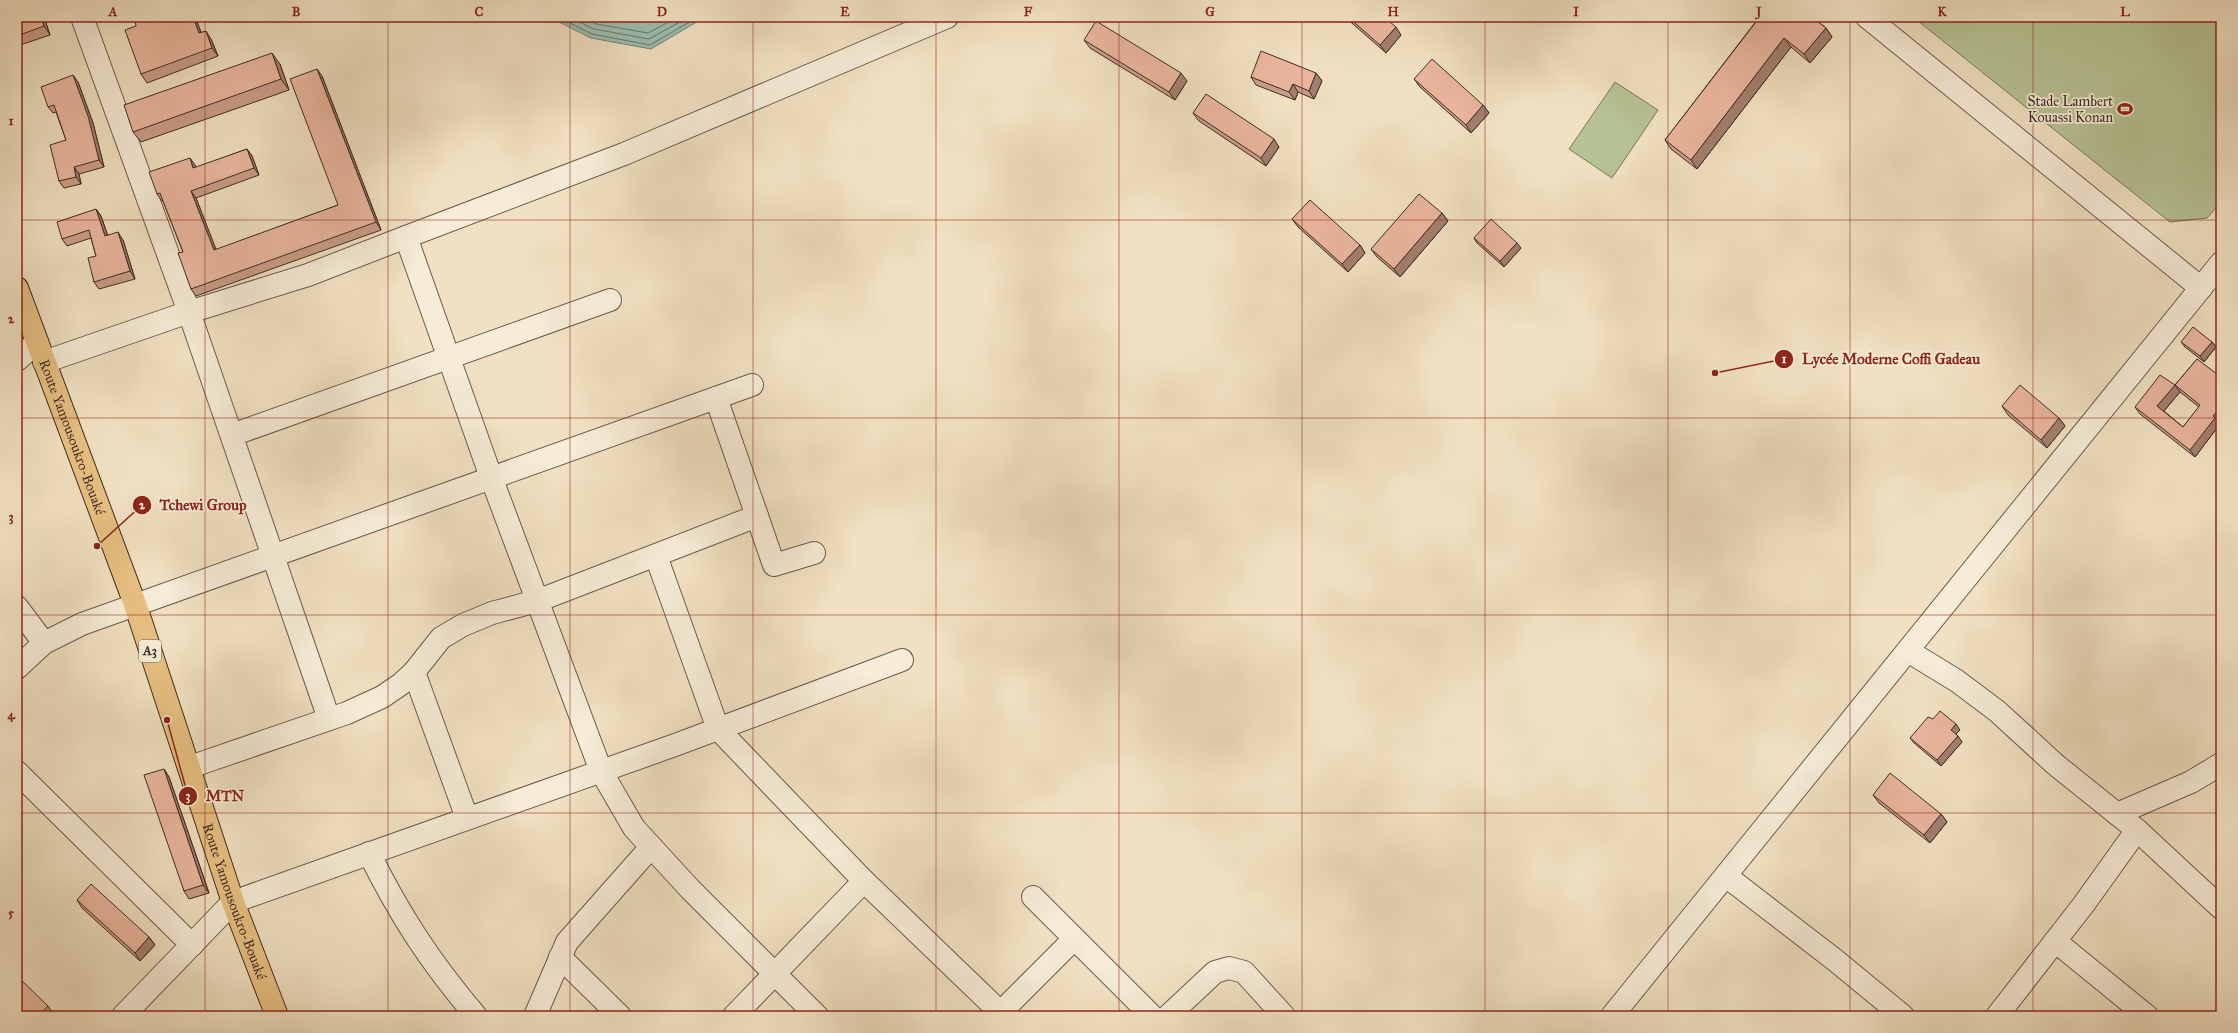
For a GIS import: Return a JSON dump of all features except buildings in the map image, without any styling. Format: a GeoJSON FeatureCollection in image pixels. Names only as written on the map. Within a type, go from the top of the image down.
{"type":"FeatureCollection","features":[{"type":"Feature","properties":{"kind":"main road","name":"Route Yamousoukro-Bouaké"},"geometry":{"type":"LineString","coordinates":[[17,288],[135,604],[234,902],[277,1016]]}},
{"type":"Feature","properties":{"kind":"street"},"geometry":{"type":"LineString","coordinates":[[82,17],[189,312],[329,719]]}},
{"type":"Feature","properties":{"kind":"street"},"geometry":{"type":"LineString","coordinates":[[17,360],[41,352],[189,312],[308,275],[624,154],[947,17]]}},
{"type":"Feature","properties":{"kind":"street"},"geometry":{"type":"LineString","coordinates":[[1867,17],[2201,288]]}},
{"type":"Feature","properties":{"kind":"street"},"geometry":{"type":"LineString","coordinates":[[406,237],[491,477],[601,771],[634,828],[690,889],[817,1016]]}},
{"type":"Feature","properties":{"kind":"street"},"geometry":{"type":"LineString","coordinates":[[1612,1016],[2221,263]]}},
{"type":"Feature","properties":{"kind":"street"},"geometry":{"type":"LineString","coordinates":[[232,435],[610,300]]}},
{"type":"Feature","properties":{"kind":"street"},"geometry":{"type":"LineString","coordinates":[[17,668],[44,643],[82,624],[273,554],[752,385]]}},
{"type":"Feature","properties":{"kind":"street"},"geometry":{"type":"LineString","coordinates":[[716,398],[774,565],[814,553]]}},
{"type":"Feature","properties":{"kind":"street"},"geometry":{"type":"LineString","coordinates":[[190,767],[329,719],[382,697],[401,684],[414,672],[441,638],[463,625],[492,613],[538,602],[757,516]]}},
{"type":"Feature","properties":{"kind":"street"},"geometry":{"type":"LineString","coordinates":[[656,556],[718,729],[864,881],[999,1014],[1074,939]]}},
{"type":"Feature","properties":{"kind":"street"},"geometry":{"type":"LineString","coordinates":[[17,607],[44,643]]}},
{"type":"Feature","properties":{"kind":"street"},"geometry":{"type":"LineString","coordinates":[[1908,651],[1957,681],[1997,711],[2056,765],[2137,830],[2221,908]]}},
{"type":"Feature","properties":{"kind":"street"},"geometry":{"type":"LineString","coordinates":[[123,1016],[234,902],[718,729],[902,660]]}},
{"type":"Feature","properties":{"kind":"street"},"geometry":{"type":"LineString","coordinates":[[414,672],[467,818]]}},
{"type":"Feature","properties":{"kind":"street"},"geometry":{"type":"LineString","coordinates":[[2117,814],[2191,782],[2221,764]]}},
{"type":"Feature","properties":{"kind":"street"},"geometry":{"type":"LineString","coordinates":[[17,772],[192,945]]}},
{"type":"Feature","properties":{"kind":"street"},"geometry":{"type":"LineString","coordinates":[[1997,1016],[2055,941],[2137,830]]}},
{"type":"Feature","properties":{"kind":"street"},"geometry":{"type":"LineString","coordinates":[[535,1016],[567,942],[651,847]]}},
{"type":"Feature","properties":{"kind":"street"},"geometry":{"type":"LineString","coordinates":[[369,853],[391,898],[410,930],[432,961],[476,1016]]}},
{"type":"Feature","properties":{"kind":"street"},"geometry":{"type":"LineString","coordinates":[[1726,876],[1835,960],[1903,1016]]}},
{"type":"Feature","properties":{"kind":"street"},"geometry":{"type":"LineString","coordinates":[[734,1016],[776,975],[864,881]]}},
{"type":"Feature","properties":{"kind":"street"},"geometry":{"type":"LineString","coordinates":[[1033,897],[1152,1016]]}},
{"type":"Feature","properties":{"kind":"street"},"geometry":{"type":"LineString","coordinates":[[2055,941],[2147,1016]]}},
{"type":"Feature","properties":{"kind":"street"},"geometry":{"type":"LineString","coordinates":[[560,957],[620,1016]]}},
{"type":"Feature","properties":{"kind":"street"},"geometry":{"type":"LineString","coordinates":[[1168,1016],[1215,972],[1229,968],[1244,972],[1284,1016]]}},
{"type":"Feature","properties":{"kind":"street"},"geometry":{"type":"LineString","coordinates":[[268,991],[289,1016]]}},
{"type":"Feature","properties":{"kind":"shaded area","name":"Stade Lambert Kouassi Konan"},"geometry":{"type":"Polygon","coordinates":[[[1913,17],[2221,17],[2221,202],[2207,218],[2170,222],[1913,17]]]}},
{"type":"Feature","properties":{"kind":"shaded area"},"geometry":{"type":"Polygon","coordinates":[[[1615,82],[1658,110],[1612,178],[1569,149],[1615,82]]]}},
{"type":"Feature","properties":{"kind":"water"},"geometry":{"type":"Polygon","coordinates":[[[549,17],[705,17],[651,49],[591,38],[549,17]]]}},
{"type":"Feature","properties":{"kind":"place","name":"Stade Lambert Kouassi Konan"},"geometry":{"type":"Point","coordinates":[2125,109]}},
{"type":"Feature","properties":{"kind":"place","name":"Lycée Moderne Coffi Gadeau"},"geometry":{"type":"Point","coordinates":[1715,373]}},
{"type":"Feature","properties":{"kind":"place","name":"Tchewi Group"},"geometry":{"type":"Point","coordinates":[97,546]}},
{"type":"Feature","properties":{"kind":"place","name":"MTN"},"geometry":{"type":"Point","coordinates":[167,720]}}]}
